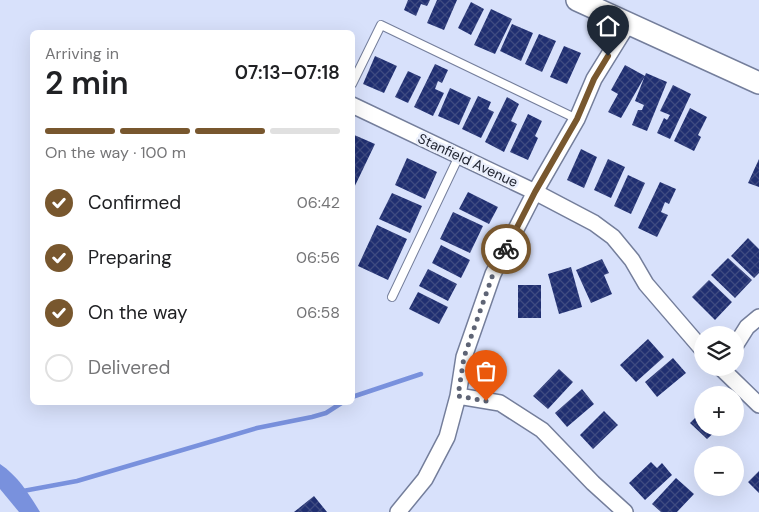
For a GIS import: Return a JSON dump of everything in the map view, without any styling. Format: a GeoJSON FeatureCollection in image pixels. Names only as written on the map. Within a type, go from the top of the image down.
{"type":"FeatureCollection","features":[{"type":"Feature","properties":{"kind":"street"},"geometry":{"type":"LineString","coordinates":[[578,0],[759,83]]}},
{"type":"Feature","properties":{"kind":"street"},"geometry":{"type":"LineString","coordinates":[[398,512],[425,479],[447,437],[458,396],[464,357],[493,274],[535,192],[577,119],[594,79],[628,24]]}},
{"type":"Feature","properties":{"kind":"street","name":"Stanfield Avenue"},"geometry":{"type":"LineString","coordinates":[[355,106],[535,192],[594,223],[613,237],[632,260],[646,284],[694,340]]}},
{"type":"Feature","properties":{"kind":"street"},"geometry":{"type":"LineString","coordinates":[[744,332],[759,317]]}},
{"type":"Feature","properties":{"kind":"street"},"geometry":{"type":"LineString","coordinates":[[731,376],[759,405]]}},
{"type":"Feature","properties":{"kind":"street"},"geometry":{"type":"LineString","coordinates":[[458,396],[500,403],[542,430],[593,483],[625,512]]}},
{"type":"Feature","properties":{"kind":"lane"},"geometry":{"type":"LineString","coordinates":[[355,78],[381,26],[577,119]]}},
{"type":"Feature","properties":{"kind":"lane"},"geometry":{"type":"LineString","coordinates":[[392,297],[459,156]]}},
{"type":"Feature","properties":{"kind":"water"},"geometry":{"type":"Polygon","coordinates":[[[0,464],[18,480],[40,512],[19,512],[0,489],[0,464]]]}},
{"type":"Feature","properties":{"kind":"building"},"geometry":{"type":"Polygon","coordinates":[[[408,0],[430,0],[427,6],[421,4],[416,16],[404,10],[408,0]]]}},
{"type":"Feature","properties":{"kind":"building"},"geometry":{"type":"Polygon","coordinates":[[[437,0],[457,0],[444,30],[427,23],[437,0]]]}},
{"type":"Feature","properties":{"kind":"building"},"geometry":{"type":"Polygon","coordinates":[[[471,2],[484,9],[471,35],[458,28],[471,2]]]}},
{"type":"Feature","properties":{"kind":"building"},"geometry":{"type":"Polygon","coordinates":[[[491,9],[512,19],[495,54],[474,45],[491,9]]]}},
{"type":"Feature","properties":{"kind":"building"},"geometry":{"type":"Polygon","coordinates":[[[512,24],[533,33],[521,61],[500,51],[512,24]]]}},
{"type":"Feature","properties":{"kind":"building"},"geometry":{"type":"Polygon","coordinates":[[[539,34],[556,41],[542,72],[525,64],[539,34]]]}},
{"type":"Feature","properties":{"kind":"building"},"geometry":{"type":"Polygon","coordinates":[[[564,46],[581,53],[567,84],[550,77],[564,46]]]}},
{"type":"Feature","properties":{"kind":"building"},"geometry":{"type":"Polygon","coordinates":[[[375,56],[397,66],[384,93],[363,84],[375,56]]]}},
{"type":"Feature","properties":{"kind":"building"},"geometry":{"type":"Polygon","coordinates":[[[435,64],[448,70],[442,83],[438,81],[435,89],[444,93],[433,116],[414,107],[435,64]]]}},
{"type":"Feature","properties":{"kind":"building"},"geometry":{"type":"Polygon","coordinates":[[[625,65],[645,76],[621,118],[608,112],[618,94],[611,90],[625,65]]]}},
{"type":"Feature","properties":{"kind":"building"},"geometry":{"type":"Polygon","coordinates":[[[408,71],[421,77],[408,103],[395,97],[408,71]]]}},
{"type":"Feature","properties":{"kind":"building"},"geometry":{"type":"Polygon","coordinates":[[[646,73],[667,82],[647,131],[632,125],[638,110],[642,110],[644,105],[635,101],[646,73]]]}},
{"type":"Feature","properties":{"kind":"building"},"geometry":{"type":"Polygon","coordinates":[[[673,85],[691,94],[670,139],[657,133],[664,118],[667,120],[670,115],[660,111],[673,85]]]}},
{"type":"Feature","properties":{"kind":"building"},"geometry":{"type":"Polygon","coordinates":[[[450,88],[471,98],[459,125],[438,116],[450,88]]]}},
{"type":"Feature","properties":{"kind":"building"},"geometry":{"type":"Polygon","coordinates":[[[478,96],[491,102],[488,109],[494,112],[481,138],[462,129],[478,96]]]}},
{"type":"Feature","properties":{"kind":"building"},"geometry":{"type":"Polygon","coordinates":[[[507,97],[519,104],[511,121],[517,124],[504,152],[485,142],[507,97]]]}},
{"type":"Feature","properties":{"kind":"building"},"geometry":{"type":"Polygon","coordinates":[[[690,108],[707,117],[698,135],[701,137],[694,151],[674,141],[690,108]]]}},
{"type":"Feature","properties":{"kind":"building"},"geometry":{"type":"Polygon","coordinates":[[[528,114],[542,121],[535,136],[538,138],[528,160],[510,152],[528,114]]]}},
{"type":"Feature","properties":{"kind":"building"},"geometry":{"type":"Polygon","coordinates":[[[355,135],[375,144],[355,186],[355,135]]]}},
{"type":"Feature","properties":{"kind":"building"},"geometry":{"type":"Polygon","coordinates":[[[581,149],[597,157],[584,188],[567,180],[581,149]]]}},
{"type":"Feature","properties":{"kind":"building"},"geometry":{"type":"Polygon","coordinates":[[[407,158],[437,172],[425,199],[395,185],[407,158]]]}},
{"type":"Feature","properties":{"kind":"building"},"geometry":{"type":"Polygon","coordinates":[[[608,159],[625,167],[611,198],[594,190],[608,159]]]}},
{"type":"Feature","properties":{"kind":"building"},"geometry":{"type":"Polygon","coordinates":[[[759,159],[759,187],[748,183],[759,159]]]}},
{"type":"Feature","properties":{"kind":"building"},"geometry":{"type":"Polygon","coordinates":[[[628,175],[645,183],[631,214],[614,206],[628,175]]]}},
{"type":"Feature","properties":{"kind":"building"},"geometry":{"type":"Polygon","coordinates":[[[660,182],[676,189],[669,204],[665,202],[661,212],[668,215],[657,237],[638,228],[660,182]]]}},
{"type":"Feature","properties":{"kind":"building"},"geometry":{"type":"Polygon","coordinates":[[[468,192],[498,207],[489,224],[459,209],[468,192]]]}},
{"type":"Feature","properties":{"kind":"building"},"geometry":{"type":"Polygon","coordinates":[[[392,193],[422,206],[410,233],[379,219],[392,193]]]}},
{"type":"Feature","properties":{"kind":"building"},"geometry":{"type":"Polygon","coordinates":[[[453,212],[483,226],[470,253],[440,239],[453,212]]]}},
{"type":"Feature","properties":{"kind":"building"},"geometry":{"type":"Polygon","coordinates":[[[377,225],[407,239],[388,280],[358,266],[377,225]]]}},
{"type":"Feature","properties":{"kind":"building"},"geometry":{"type":"Polygon","coordinates":[[[748,238],[759,249],[759,273],[754,278],[731,256],[748,238]]]}},
{"type":"Feature","properties":{"kind":"building"},"geometry":{"type":"Polygon","coordinates":[[[441,245],[470,260],[461,278],[432,263],[441,245]]]}},
{"type":"Feature","properties":{"kind":"building"},"geometry":{"type":"Polygon","coordinates":[[[728,258],[752,280],[735,298],[711,275],[728,258]]]}},
{"type":"Feature","properties":{"kind":"building"},"geometry":{"type":"Polygon","coordinates":[[[602,259],[609,273],[604,275],[612,294],[591,303],[576,270],[602,259]]]}},
{"type":"Feature","properties":{"kind":"building"},"geometry":{"type":"Polygon","coordinates":[[[571,267],[582,307],[559,314],[548,274],[571,267]]]}},
{"type":"Feature","properties":{"kind":"building"},"geometry":{"type":"Polygon","coordinates":[[[428,269],[457,284],[448,301],[419,286],[428,269]]]}},
{"type":"Feature","properties":{"kind":"building"},"geometry":{"type":"Polygon","coordinates":[[[709,280],[732,302],[715,320],[692,297],[709,280]]]}},
{"type":"Feature","properties":{"kind":"building"},"geometry":{"type":"Polygon","coordinates":[[[518,285],[541,285],[541,318],[518,318],[518,285]]]}},
{"type":"Feature","properties":{"kind":"building"},"geometry":{"type":"Polygon","coordinates":[[[418,292],[448,307],[439,324],[409,309],[418,292]]]}},
{"type":"Feature","properties":{"kind":"building"},"geometry":{"type":"Polygon","coordinates":[[[648,339],[664,357],[636,382],[620,365],[648,339]]]}},
{"type":"Feature","properties":{"kind":"building"},"geometry":{"type":"Polygon","coordinates":[[[673,358],[686,373],[657,397],[645,382],[673,358]]]}},
{"type":"Feature","properties":{"kind":"building"},"geometry":{"type":"Polygon","coordinates":[[[559,369],[573,382],[548,409],[533,396],[559,369]]]}},
{"type":"Feature","properties":{"kind":"building"},"geometry":{"type":"Polygon","coordinates":[[[582,389],[594,404],[567,427],[555,413],[582,389]]]}},
{"type":"Feature","properties":{"kind":"building"},"geometry":{"type":"Polygon","coordinates":[[[604,411],[618,425],[593,449],[580,435],[604,411]]]}},
{"type":"Feature","properties":{"kind":"building"},"geometry":{"type":"Polygon","coordinates":[[[651,462],[657,468],[662,463],[672,475],[645,500],[629,483],[651,462]]]}},
{"type":"Feature","properties":{"kind":"building"},"geometry":{"type":"Polygon","coordinates":[[[759,471],[759,493],[748,482],[759,471]]]}},
{"type":"Feature","properties":{"kind":"building"},"geometry":{"type":"Polygon","coordinates":[[[676,478],[694,494],[677,512],[661,512],[652,504],[676,478]]]}},
{"type":"Feature","properties":{"kind":"building"},"geometry":{"type":"Polygon","coordinates":[[[314,496],[327,512],[294,512],[314,496]]]}},
{"type":"Feature","properties":{"kind":"waterway"},"geometry":{"type":"LineString","coordinates":[[355,396],[421,374]]}},
{"type":"Feature","properties":{"kind":"waterway"},"geometry":{"type":"LineString","coordinates":[[23,491],[77,481],[257,428],[312,417],[326,413],[338,405]]}},
{"type":"Feature","properties":{"kind":"way so far"},"geometry":{"type":"LineString","coordinates":[[486,401],[458,396],[464,357],[493,274],[506,249]]}},
{"type":"Feature","properties":{"kind":"route"},"geometry":{"type":"LineString","coordinates":[[506,249],[535,192],[577,119],[594,79],[608,56]]}}]}
